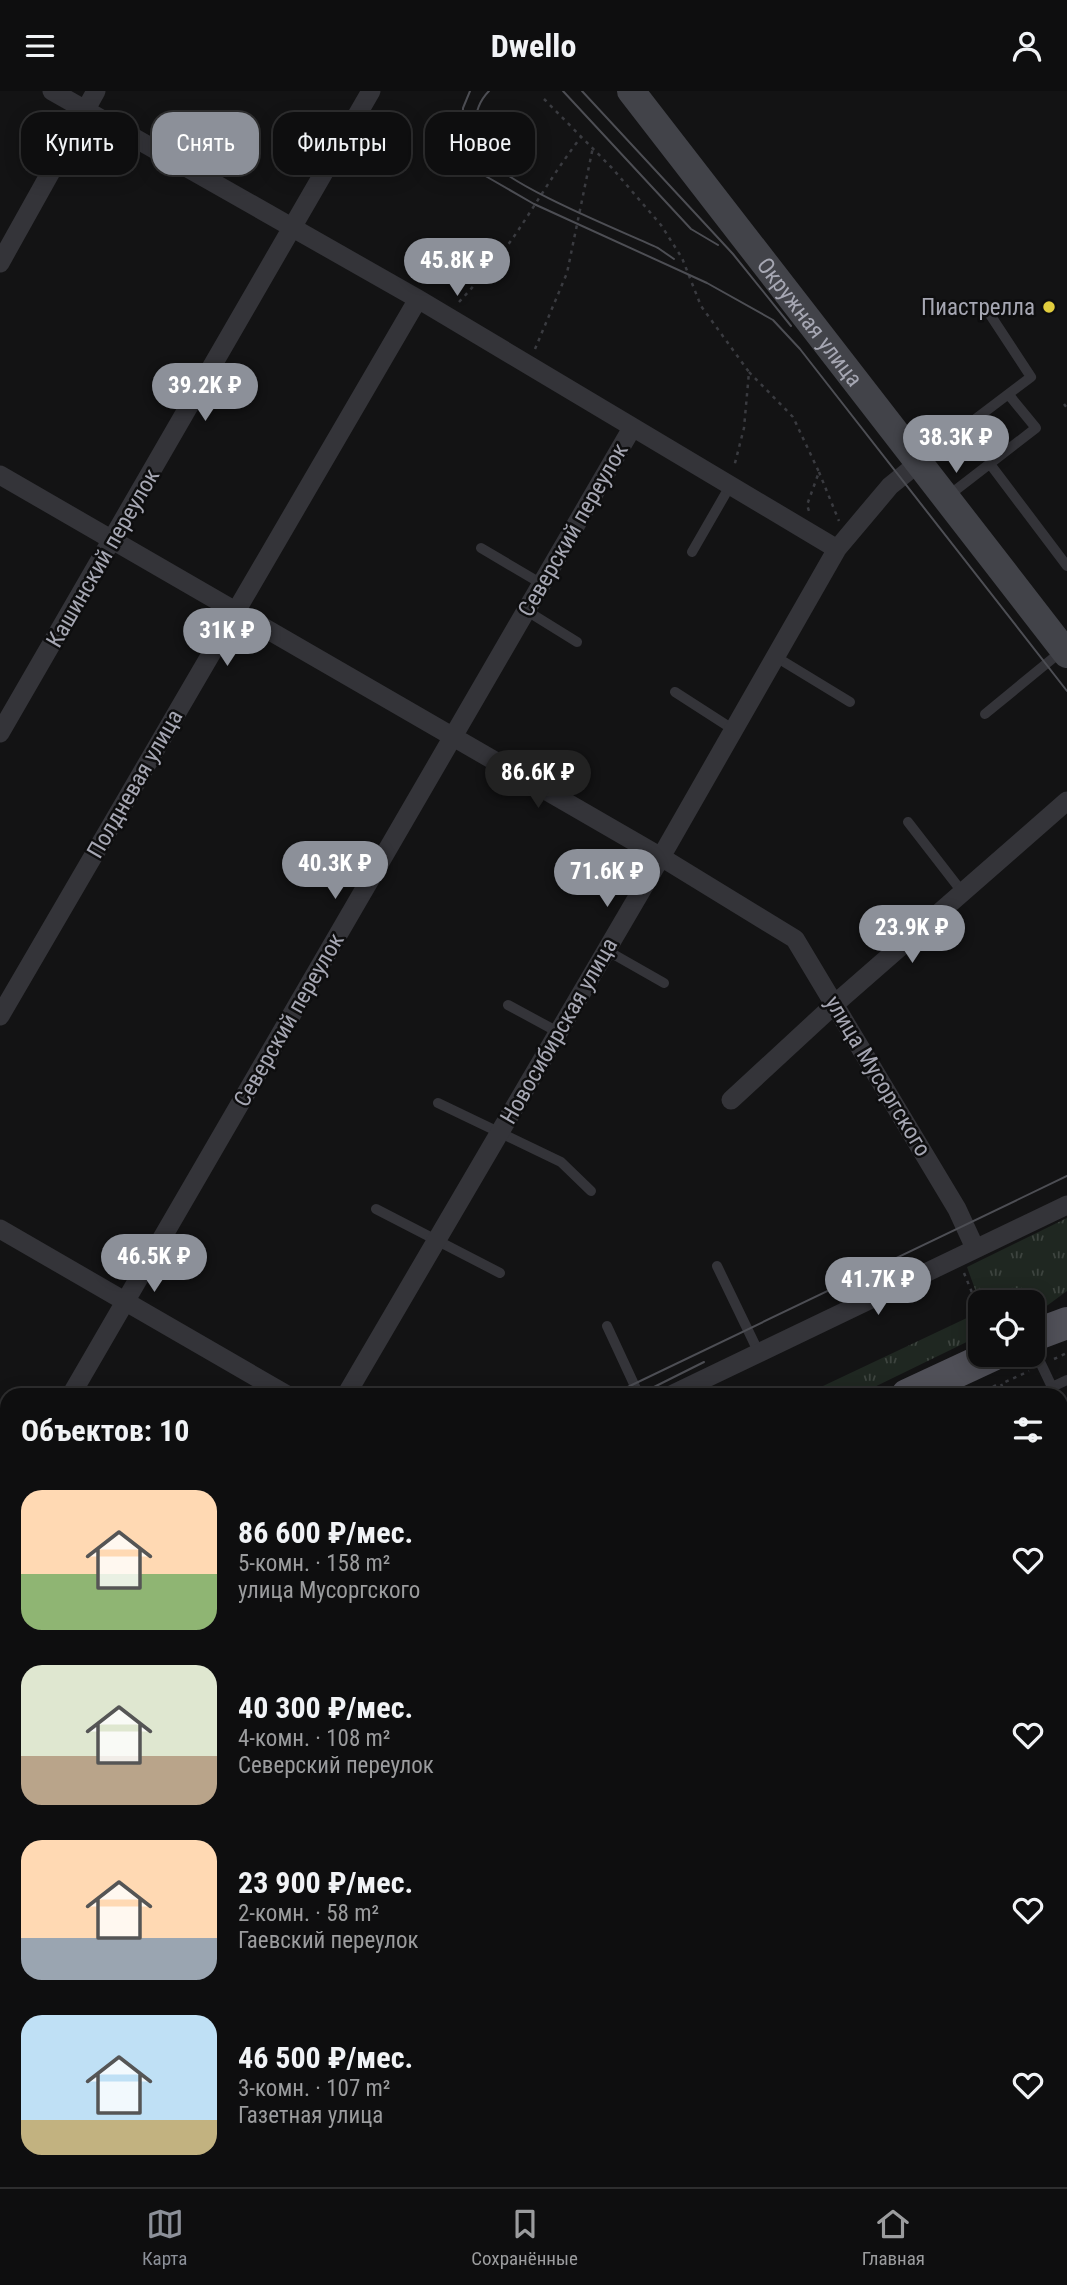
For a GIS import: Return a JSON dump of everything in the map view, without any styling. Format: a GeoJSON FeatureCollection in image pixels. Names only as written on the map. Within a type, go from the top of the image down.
{"type":"FeatureCollection","features":[{"type":"Feature","properties":{"kind":"main road","name":"Окружная улица"},"geometry":{"type":"LineString","coordinates":[[631,91],[1065,652]]}},
{"type":"Feature","properties":{"kind":"main road"},"geometry":{"type":"LineString","coordinates":[[931,1388],[997,1369]]}},
{"type":"Feature","properties":{"kind":"street"},"geometry":{"type":"LineString","coordinates":[[52,91],[418,299],[837,549]]}},
{"type":"Feature","properties":{"kind":"street"},"geometry":{"type":"LineString","coordinates":[[0,263],[96,91]]}},
{"type":"Feature","properties":{"kind":"street","name":"Кашинский переулок"},"geometry":{"type":"LineString","coordinates":[[0,733],[371,91]]}},
{"type":"Feature","properties":{"kind":"street","name":"Полдневая улица"},"geometry":{"type":"LineString","coordinates":[[0,1016],[418,299]]}},
{"type":"Feature","properties":{"kind":"street","name":"Северский переулок"},"geometry":{"type":"LineString","coordinates":[[75,1388],[632,428]]}},
{"type":"Feature","properties":{"kind":"street","name":"Новосибирская улица"},"geometry":{"type":"LineString","coordinates":[[350,1388],[661,857],[837,549],[890,486],[917,464]]}},
{"type":"Feature","properties":{"kind":"street","name":"улица Мусоргского"},"geometry":{"type":"LineString","coordinates":[[0,475],[661,857],[795,939],[836,1003],[957,1209],[967,1253]]}},
{"type":"Feature","properties":{"kind":"street"},"geometry":{"type":"LineString","coordinates":[[731,1100],[836,1003],[1067,801]]}},
{"type":"Feature","properties":{"kind":"street"},"geometry":{"type":"LineString","coordinates":[[685,1388],[1067,1205]]}},
{"type":"Feature","properties":{"kind":"street"},"geometry":{"type":"LineString","coordinates":[[0,1229],[275,1388]]}},
{"type":"Feature","properties":{"kind":"lane"},"geometry":{"type":"LineString","coordinates":[[917,464],[1031,377],[989,313]]}},
{"type":"Feature","properties":{"kind":"lane"},"geometry":{"type":"LineString","coordinates":[[944,499],[1036,428],[1009,395]]}},
{"type":"Feature","properties":{"kind":"lane"},"geometry":{"type":"LineString","coordinates":[[990,464],[1067,566]]}},
{"type":"Feature","properties":{"kind":"lane"},"geometry":{"type":"LineString","coordinates":[[692,552],[730,486]]}},
{"type":"Feature","properties":{"kind":"lane"},"geometry":{"type":"LineString","coordinates":[[481,548],[542,584]]}},
{"type":"Feature","properties":{"kind":"lane"},"geometry":{"type":"LineString","coordinates":[[527,611],[577,642]]}},
{"type":"Feature","properties":{"kind":"lane"},"geometry":{"type":"LineString","coordinates":[[985,714],[1065,652]]}},
{"type":"Feature","properties":{"kind":"lane"},"geometry":{"type":"LineString","coordinates":[[776,657],[850,702]]}},
{"type":"Feature","properties":{"kind":"lane"},"geometry":{"type":"LineString","coordinates":[[674,692],[734,730]]}},
{"type":"Feature","properties":{"kind":"lane"},"geometry":{"type":"LineString","coordinates":[[908,822],[963,893]]}},
{"type":"Feature","properties":{"kind":"lane"},"geometry":{"type":"LineString","coordinates":[[606,950],[664,983]]}},
{"type":"Feature","properties":{"kind":"lane"},"geometry":{"type":"LineString","coordinates":[[508,1005],[558,1032]]}},
{"type":"Feature","properties":{"kind":"lane"},"geometry":{"type":"LineString","coordinates":[[438,1103],[561,1161],[591,1191]]}},
{"type":"Feature","properties":{"kind":"lane"},"geometry":{"type":"LineString","coordinates":[[376,1209],[499,1273]]}},
{"type":"Feature","properties":{"kind":"lane"},"geometry":{"type":"LineString","coordinates":[[717,1266],[758,1351]]}},
{"type":"Feature","properties":{"kind":"lane"},"geometry":{"type":"LineString","coordinates":[[607,1326],[636,1388]]}},
{"type":"Feature","properties":{"kind":"lane"},"geometry":{"type":"LineString","coordinates":[[1049,1329],[1052,1387],[1067,1380]]}},
{"type":"Feature","properties":{"kind":"path"},"geometry":{"type":"LineString","coordinates":[[544,99],[582,136],[661,225],[682,258],[701,306],[749,372],[793,417],[842,529]]}},
{"type":"Feature","properties":{"kind":"path"},"geometry":{"type":"LineString","coordinates":[[447,316],[490,268],[520,228],[552,174],[582,136]]}},
{"type":"Feature","properties":{"kind":"path"},"geometry":{"type":"LineString","coordinates":[[529,366],[567,273],[593,148]]}},
{"type":"Feature","properties":{"kind":"path"},"geometry":{"type":"LineString","coordinates":[[730,486],[744,428],[749,372]]}},
{"type":"Feature","properties":{"kind":"path"},"geometry":{"type":"LineString","coordinates":[[817,537],[807,505],[818,472]]}},
{"type":"Feature","properties":{"kind":"path"},"geometry":{"type":"LineString","coordinates":[[967,1253],[975,1290]]}},
{"type":"Feature","properties":{"kind":"path"},"geometry":{"type":"LineString","coordinates":[[997,1369],[1004,1388]]}},
{"type":"Feature","properties":{"kind":"green space"},"geometry":{"type":"Polygon","coordinates":[[[1067,1218],[1067,1291],[1045,1307],[1045,1290],[975,1290],[967,1267],[1067,1218]]]}},
{"type":"Feature","properties":{"kind":"green space"},"geometry":{"type":"Polygon","coordinates":[[[968,1317],[968,1341],[872,1388],[819,1388],[968,1317]]]}},
{"type":"Feature","properties":{"kind":"tram line"},"geometry":{"type":"LineString","coordinates":[[470,91],[463,108],[462,134],[466,153],[482,174],[534,204],[707,283],[773,320],[800,349],[1067,691]]}},
{"type":"Feature","properties":{"kind":"tram line"},"geometry":{"type":"LineString","coordinates":[[489,91],[479,107],[475,125],[478,143],[488,159],[520,183],[542,195],[658,248],[674,259]]}},
{"type":"Feature","properties":{"kind":"tram line"},"geometry":{"type":"LineString","coordinates":[[563,91],[691,229],[718,245]]}},
{"type":"Feature","properties":{"kind":"tram line"},"geometry":{"type":"LineString","coordinates":[[582,91],[733,254],[791,326]]}},
{"type":"Feature","properties":{"kind":"tram line"},"geometry":{"type":"LineString","coordinates":[[626,1388],[1067,1176]]}},
{"type":"Feature","properties":{"kind":"tram line"},"geometry":{"type":"LineString","coordinates":[[652,1388],[704,1362]]}},
{"type":"Feature","properties":{"kind":"place","name":"Пиастрелла"},"geometry":{"type":"Point","coordinates":[1049,307]}}]}
